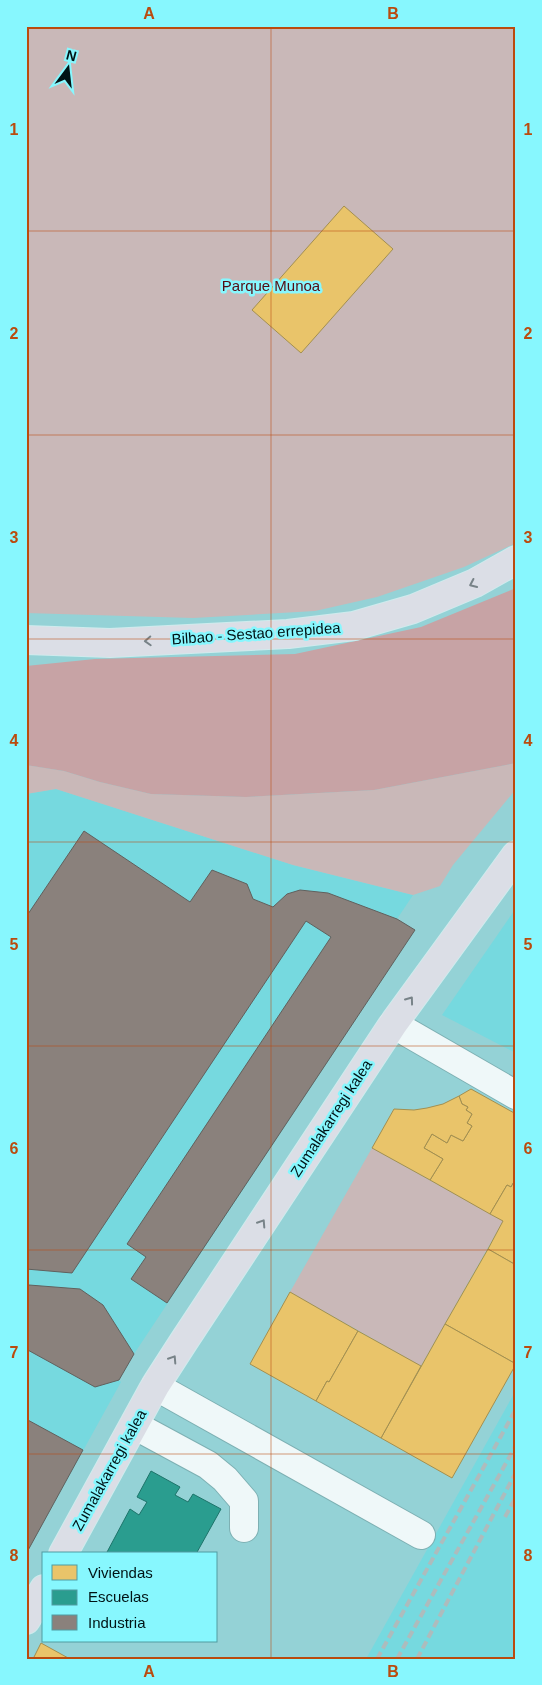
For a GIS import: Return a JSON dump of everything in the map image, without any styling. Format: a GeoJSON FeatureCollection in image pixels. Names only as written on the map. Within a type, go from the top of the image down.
{"type":"FeatureCollection","features":[{"type":"Feature","properties":{"kind":"main road","name":"Bilbao - Sestao errepidea"},"geometry":{"type":"LineString","coordinates":[[32,642],[140,642],[288,634],[354,626],[413,609],[476,583],[516,560]]}},
{"type":"Feature","properties":{"kind":"main road","name":"Zumalakarregi kalea"},"geometry":{"type":"LineString","coordinates":[[64,1552],[155,1386],[393,1024],[516,855]]}},
{"type":"Feature","properties":{"kind":"main road"},"geometry":{"type":"LineString","coordinates":[[26,1620],[42,1592]]}},
{"type":"Feature","properties":{"kind":"street"},"geometry":{"type":"LineString","coordinates":[[393,1024],[516,1095]]}},
{"type":"Feature","properties":{"kind":"street"},"geometry":{"type":"LineString","coordinates":[[155,1386],[421,1535]]}},
{"type":"Feature","properties":{"kind":"street"},"geometry":{"type":"LineString","coordinates":[[134,1425],[208,1464],[225,1479],[244,1501],[244,1528]]}},
{"type":"Feature","properties":{"kind":"shaded area"},"geometry":{"type":"Polygon","coordinates":[[[516,588],[516,763],[374,790],[246,797],[151,794],[64,771],[26,765],[26,666],[95,659],[295,654],[421,627],[516,588]]]}},
{"type":"Feature","properties":{"kind":"shaded area"},"geometry":{"type":"Polygon","coordinates":[[[56,789],[293,865],[413,895],[397,919],[415,930],[134,1354],[119,1380],[121,1382],[26,1554],[26,794],[56,789]]]}},
{"type":"Feature","properties":{"kind":"shaded area"},"geometry":{"type":"Polygon","coordinates":[[[516,908],[516,1053],[442,1015],[516,908]]]}},
{"type":"Feature","properties":{"kind":"shaded area"},"geometry":{"type":"Polygon","coordinates":[[[516,1390],[516,1659],[366,1659],[516,1390]]]}},
{"type":"Feature","properties":{"kind":"green space","name":"Parque Munoa"},"geometry":{"type":"Polygon","coordinates":[[[26,26],[516,26],[516,543],[464,567],[377,597],[315,611],[193,618],[26,613],[26,26]]]}},
{"type":"Feature","properties":{"kind":"green space"},"geometry":{"type":"Polygon","coordinates":[[[516,763],[516,789],[453,865],[440,886],[413,895],[293,865],[56,789],[26,794],[26,765],[64,771],[151,794],[246,797],[374,790],[516,763]]]}},
{"type":"Feature","properties":{"kind":"green space"},"geometry":{"type":"Polygon","coordinates":[[[372,1148],[503,1221],[421,1366],[290,1292],[372,1148]]]}},
{"type":"Feature","properties":{"kind":"building: Viviendas"},"geometry":{"type":"Polygon","coordinates":[[[344,206],[393,249],[301,353],[252,310],[344,206]]]}},
{"type":"Feature","properties":{"kind":"building: Viviendas"},"geometry":{"type":"Polygon","coordinates":[[[471,1089],[516,1114],[516,1178],[511,1187],[507,1185],[490,1214],[430,1180],[443,1159],[424,1148],[432,1134],[447,1143],[451,1135],[463,1141],[472,1126],[467,1123],[472,1114],[466,1110],[468,1107],[462,1104],[459,1096],[471,1089]]]}},
{"type":"Feature","properties":{"kind":"building: Viviendas"},"geometry":{"type":"Polygon","coordinates":[[[459,1096],[462,1104],[468,1107],[466,1110],[472,1114],[467,1123],[472,1126],[463,1141],[451,1135],[447,1143],[432,1134],[424,1148],[443,1159],[430,1180],[372,1148],[394,1109],[414,1110],[427,1108],[443,1104],[459,1096]]]}},
{"type":"Feature","properties":{"kind":"building: Viviendas"},"geometry":{"type":"Polygon","coordinates":[[[516,1178],[516,1265],[488,1249],[503,1221],[490,1214],[507,1185],[511,1187],[516,1178]]]}},
{"type":"Feature","properties":{"kind":"building: Viviendas"},"geometry":{"type":"Polygon","coordinates":[[[488,1249],[516,1265],[516,1364],[445,1324],[488,1249]]]}},
{"type":"Feature","properties":{"kind":"building: Viviendas"},"geometry":{"type":"Polygon","coordinates":[[[290,1292],[358,1331],[316,1401],[250,1364],[290,1292]]]}},
{"type":"Feature","properties":{"kind":"building: Viviendas"},"geometry":{"type":"Polygon","coordinates":[[[445,1324],[516,1364],[452,1478],[381,1438],[445,1324]]]}},
{"type":"Feature","properties":{"kind":"building: Viviendas"},"geometry":{"type":"Polygon","coordinates":[[[358,1331],[421,1366],[381,1438],[316,1401],[358,1331]]]}},
{"type":"Feature","properties":{"kind":"building: Viviendas"},"geometry":{"type":"Polygon","coordinates":[[[41,1643],[70,1659],[33,1659],[41,1643]]]}},
{"type":"Feature","properties":{"kind":"building: Escuelas"},"geometry":{"type":"Polygon","coordinates":[[[151,1471],[180,1487],[175,1495],[188,1502],[193,1494],[221,1509],[197,1552],[107,1552],[130,1509],[139,1515],[147,1502],[137,1497],[151,1471]]]}},
{"type":"Feature","properties":{"kind":"building: Industria"},"geometry":{"type":"Polygon","coordinates":[[[84,831],[190,902],[212,870],[247,884],[253,899],[273,907],[287,894],[300,890],[328,893],[397,919],[415,930],[167,1303],[131,1279],[146,1257],[127,1244],[331,937],[306,921],[72,1273],[26,1269],[26,917],[84,831]]]}},
{"type":"Feature","properties":{"kind":"building: Industria"},"geometry":{"type":"Polygon","coordinates":[[[29,1285],[80,1289],[103,1305],[134,1354],[119,1380],[95,1387],[26,1349],[26,1289],[29,1285]]]}},
{"type":"Feature","properties":{"kind":"building: Industria"},"geometry":{"type":"Polygon","coordinates":[[[26,1419],[83,1450],[26,1554],[26,1419]]]}},
{"type":"Feature","properties":{"kind":"railway"},"geometry":{"type":"LineString","coordinates":[[377,1659],[516,1409]]}},
{"type":"Feature","properties":{"kind":"railway"},"geometry":{"type":"LineString","coordinates":[[397,1659],[516,1445]]}},
{"type":"Feature","properties":{"kind":"railway"},"geometry":{"type":"LineString","coordinates":[[417,1659],[516,1472]]}},
{"type":"Feature","properties":{"kind":"railway"},"geometry":{"type":"LineString","coordinates":[[505,1517],[516,1497]]}}]}
